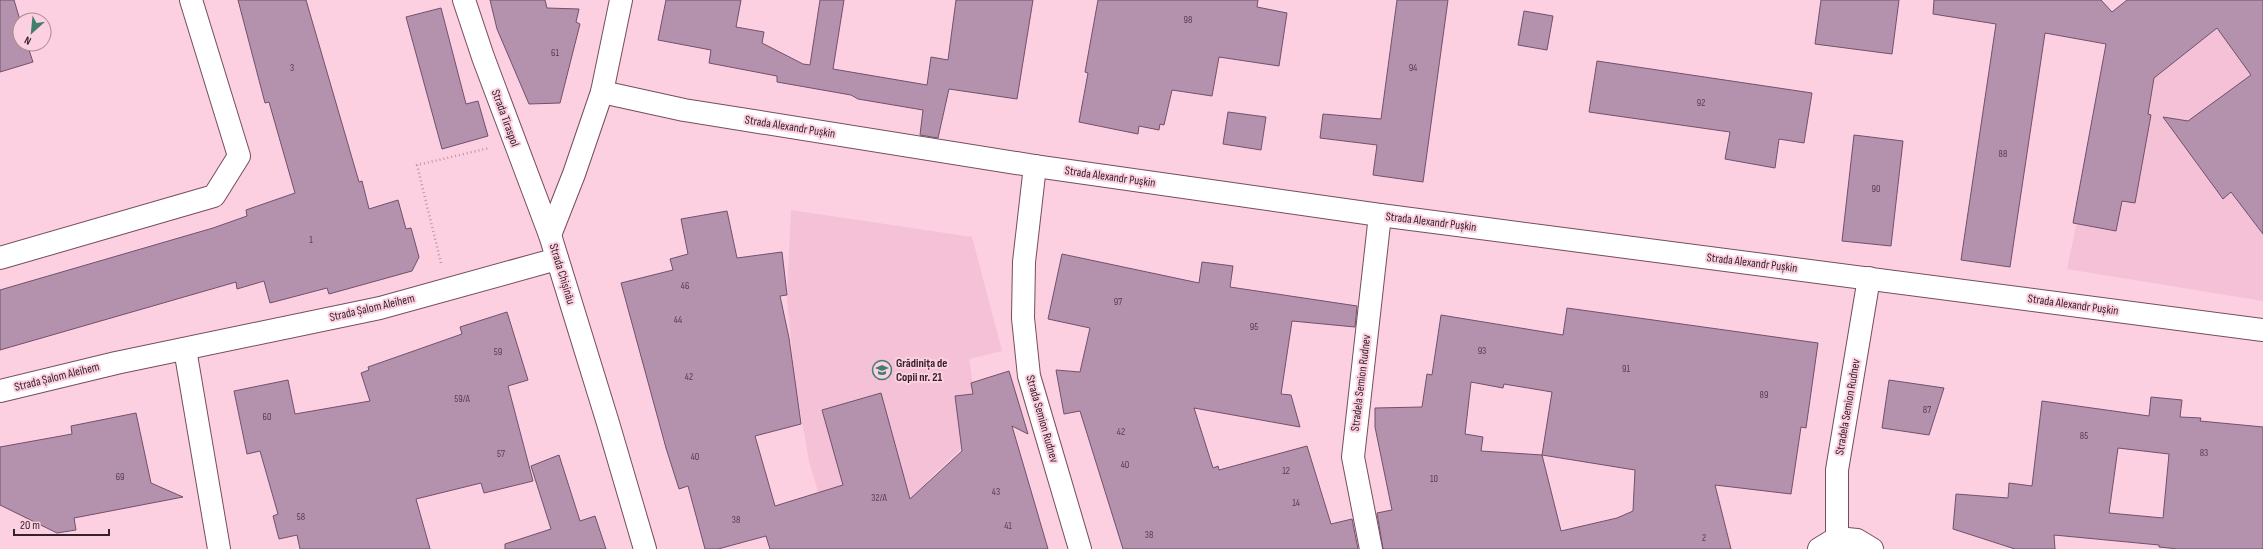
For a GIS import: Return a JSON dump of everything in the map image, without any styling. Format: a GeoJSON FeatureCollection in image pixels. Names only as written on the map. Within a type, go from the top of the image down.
{"type":"FeatureCollection","features":[{"type":"Feature","properties":{"kind":"street"},"geometry":{"type":"LineString","coordinates":[[0,258],[214,196],[239,156],[191,0]]}},
{"type":"Feature","properties":{"kind":"street","name":"Strada Tiraspol"},"geometry":{"type":"LineString","coordinates":[[464,0],[514,143],[550,235]]}},
{"type":"Feature","properties":{"kind":"street","name":"Strada Chișinău"},"geometry":{"type":"LineString","coordinates":[[621,0],[602,92],[550,235],[645,549]]}},
{"type":"Feature","properties":{"kind":"street","name":"Strada Alexandr Pușkin"},"geometry":{"type":"LineString","coordinates":[[602,92],[684,110],[1035,166],[1380,215],[2263,330]]}},
{"type":"Feature","properties":{"kind":"street","name":"Strada Semion Rudnev"},"geometry":{"type":"LineString","coordinates":[[1035,166],[1024,262],[1023,318],[1029,376],[1080,549]]}},
{"type":"Feature","properties":{"kind":"street","name":"Stradela Semion Rudnev"},"geometry":{"type":"LineString","coordinates":[[1371,549],[1353,457],[1380,215]]}},
{"type":"Feature","properties":{"kind":"street","name":"Strada Șalom Aleihem"},"geometry":{"type":"LineString","coordinates":[[0,391],[116,363],[380,308],[557,259]]}},
{"type":"Feature","properties":{"kind":"street","name":"Stradela Semion Rudnev"},"geometry":{"type":"LineString","coordinates":[[1837,538],[1837,470],[1869,278]]}},
{"type":"Feature","properties":{"kind":"street"},"geometry":{"type":"LineString","coordinates":[[185,349],[219,549]]}},
{"type":"Feature","properties":{"kind":"street"},"geometry":{"type":"LineString","coordinates":[[1819,549],[1837,538],[1857,540],[1872,549]]}},
{"type":"Feature","properties":{"kind":"path"},"geometry":{"type":"LineString","coordinates":[[448,289],[417,164],[514,143]]}},
{"type":"Feature","properties":{"kind":"shaded area"},"geometry":{"type":"Polygon","coordinates":[[[2263,0],[2263,301],[2067,269],[2120,16],[2263,0]]]}},
{"type":"Feature","properties":{"kind":"shaded area","name":"Grădinița de Copii nr. 21"},"geometry":{"type":"Polygon","coordinates":[[[791,210],[972,237],[1002,351],[969,359],[980,431],[927,481],[945,549],[835,549],[809,461],[795,382],[787,299],[791,210]]]}},
{"type":"Feature","properties":{"kind":"building"},"geometry":{"type":"Polygon","coordinates":[[[0,0],[14,0],[18,12],[12,12],[12,52],[30,52],[33,62],[0,72],[0,0]]]}},
{"type":"Feature","properties":{"kind":"building"},"geometry":{"type":"Polygon","coordinates":[[[238,0],[306,0],[359,182],[362,181],[369,209],[398,200],[406,229],[411,228],[419,257],[412,271],[329,294],[327,288],[270,303],[264,281],[237,289],[236,282],[0,350],[0,290],[213,228],[247,216],[246,210],[295,193],[269,102],[265,103],[238,0]]]}},
{"type":"Feature","properties":{"kind":"building"},"geometry":{"type":"Polygon","coordinates":[[[490,0],[545,0],[547,8],[579,9],[576,22],[580,24],[560,103],[529,104],[497,29],[490,0]]]}},
{"type":"Feature","properties":{"kind":"building"},"geometry":{"type":"Polygon","coordinates":[[[666,0],[741,0],[736,27],[764,32],[762,43],[803,64],[810,65],[820,0],[844,0],[833,69],[927,85],[931,57],[948,60],[956,0],[1033,0],[1017,99],[949,89],[938,138],[920,135],[923,110],[858,99],[851,95],[777,82],[777,76],[709,63],[711,50],[658,40],[666,0]]]}},
{"type":"Feature","properties":{"kind":"building"},"geometry":{"type":"Polygon","coordinates":[[[1098,0],[1258,0],[1257,7],[1287,13],[1279,66],[1219,57],[1212,96],[1172,90],[1164,125],[1160,124],[1159,130],[1139,126],[1138,134],[1079,122],[1088,73],[1085,72],[1098,0]]]}},
{"type":"Feature","properties":{"kind":"building"},"geometry":{"type":"Polygon","coordinates":[[[1397,0],[1448,0],[1423,182],[1373,175],[1377,145],[1320,138],[1323,114],[1381,119],[1397,0]]]}},
{"type":"Feature","properties":{"kind":"building"},"geometry":{"type":"Polygon","coordinates":[[[1821,0],[1899,0],[1892,54],[1815,44],[1821,0]]]}},
{"type":"Feature","properties":{"kind":"building"},"geometry":{"type":"Polygon","coordinates":[[[1934,0],[2101,0],[2112,12],[2127,0],[2263,0],[2263,234],[2231,192],[2223,199],[2163,117],[2188,121],[2251,75],[2217,28],[2154,78],[2148,114],[2151,115],[2135,203],[2122,201],[2116,231],[2073,223],[2106,44],[2045,33],[2010,267],[1961,260],[1996,24],[1933,14],[1934,0]]]}},
{"type":"Feature","properties":{"kind":"building"},"geometry":{"type":"Polygon","coordinates":[[[441,8],[466,104],[478,101],[488,136],[442,149],[406,17],[441,8]]]}},
{"type":"Feature","properties":{"kind":"building"},"geometry":{"type":"Polygon","coordinates":[[[1524,11],[1553,16],[1547,50],[1518,45],[1524,11]]]}},
{"type":"Feature","properties":{"kind":"building"},"geometry":{"type":"Polygon","coordinates":[[[1597,61],[1812,93],[1804,143],[1779,139],[1775,168],[1725,159],[1730,132],[1589,112],[1597,61]]]}},
{"type":"Feature","properties":{"kind":"building"},"geometry":{"type":"Polygon","coordinates":[[[1228,112],[1266,117],[1261,150],[1223,144],[1228,112]]]}},
{"type":"Feature","properties":{"kind":"building"},"geometry":{"type":"Polygon","coordinates":[[[1854,135],[1903,141],[1891,246],[1842,241],[1854,135]]]}},
{"type":"Feature","properties":{"kind":"building"},"geometry":{"type":"Polygon","coordinates":[[[727,211],[737,258],[782,252],[787,295],[780,296],[789,338],[801,424],[755,436],[775,506],[843,485],[822,410],[881,393],[910,499],[962,451],[955,396],[973,394],[971,383],[1009,371],[1028,434],[1012,426],[1048,549],[770,549],[766,536],[718,549],[705,549],[688,486],[679,489],[666,448],[621,283],[673,270],[670,259],[688,254],[681,219],[727,211]]]}},
{"type":"Feature","properties":{"kind":"building"},"geometry":{"type":"Polygon","coordinates":[[[1062,254],[1199,283],[1202,262],[1233,266],[1230,287],[1357,306],[1355,327],[1292,321],[1281,394],[1291,395],[1300,427],[1194,408],[1213,468],[1218,466],[1219,470],[1307,446],[1331,524],[1352,519],[1358,549],[1123,549],[1080,411],[1064,414],[1056,370],[1080,372],[1090,328],[1048,319],[1062,254]]]}},
{"type":"Feature","properties":{"kind":"building"},"geometry":{"type":"Polygon","coordinates":[[[1567,308],[1818,343],[1806,428],[1801,427],[1791,494],[1715,485],[1731,549],[1383,549],[1377,513],[1392,510],[1375,427],[1375,408],[1422,407],[1427,374],[1432,375],[1441,315],[1563,335],[1567,308]],[[1471,382],[1465,434],[1483,437],[1481,451],[1542,455],[1552,392],[1504,384],[1503,388],[1471,382]],[[1542,455],[1561,531],[1617,518],[1633,511],[1635,470],[1542,455]]]}},
{"type":"Feature","properties":{"kind":"building"},"geometry":{"type":"Polygon","coordinates":[[[507,312],[528,380],[508,386],[533,481],[484,493],[481,483],[416,499],[430,549],[300,549],[297,535],[279,539],[273,516],[278,514],[260,451],[247,454],[234,391],[288,380],[295,414],[370,401],[361,373],[369,370],[368,367],[462,334],[460,327],[507,312]]]}},
{"type":"Feature","properties":{"kind":"building"},"geometry":{"type":"Polygon","coordinates":[[[1889,380],[1944,388],[1929,435],[1882,428],[1889,380]]]}},
{"type":"Feature","properties":{"kind":"building"},"geometry":{"type":"Polygon","coordinates":[[[2151,397],[2182,400],[2180,417],[2201,418],[2200,421],[2263,427],[2263,549],[2178,549],[2159,547],[2159,545],[2054,535],[2055,549],[2015,549],[1953,529],[1956,494],[2008,498],[2009,483],[2032,486],[2042,401],[2149,416],[2151,397]],[[2118,448],[2109,513],[2163,518],[2169,454],[2118,448]]]}},
{"type":"Feature","properties":{"kind":"building"},"geometry":{"type":"Polygon","coordinates":[[[136,413],[151,483],[183,497],[74,518],[76,530],[57,533],[0,505],[0,447],[72,434],[71,426],[136,413]]]}},
{"type":"Feature","properties":{"kind":"building"},"geometry":{"type":"Polygon","coordinates":[[[559,455],[580,521],[595,516],[606,549],[505,549],[505,544],[551,529],[531,466],[559,455]]]}},
{"type":"Feature","properties":{"kind":"place","name":"Grădinița de Copii nr. 21"},"geometry":{"type":"Point","coordinates":[882,370]}}]}
